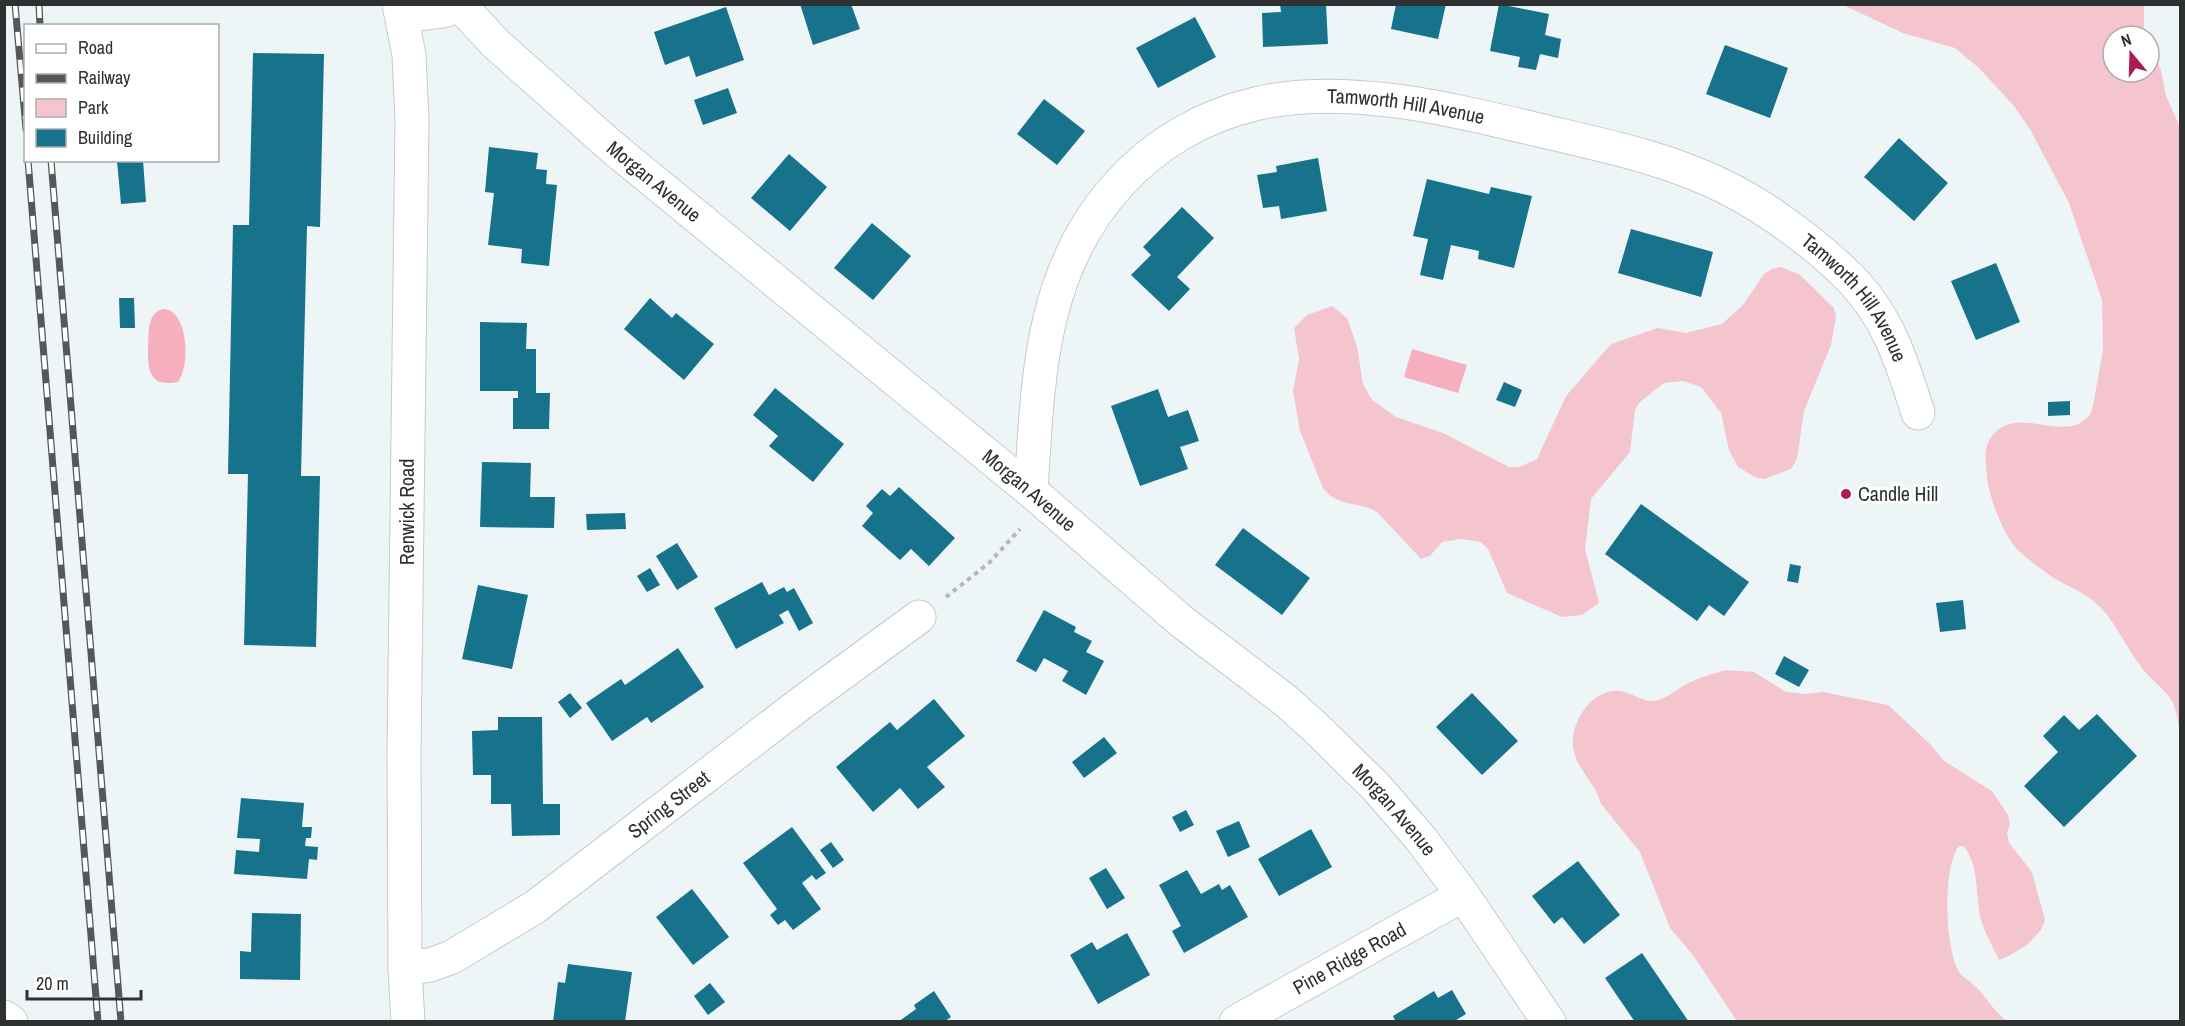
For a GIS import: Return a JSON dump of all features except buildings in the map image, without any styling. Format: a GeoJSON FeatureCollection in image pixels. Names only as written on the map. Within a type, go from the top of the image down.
{"type":"FeatureCollection","features":[{"type":"Feature","properties":{"kind":"street"},"geometry":{"type":"LineString","coordinates":[[401,10],[443,11],[463,5]]}},
{"type":"Feature","properties":{"kind":"street","name":"Morgan Avenue"},"geometry":{"type":"LineString","coordinates":[[463,5],[496,44],[612,147],[1031,491],[1181,621],[1286,701],[1316,728],[1348,758],[1405,819],[1463,895],[1549,1022]]}},
{"type":"Feature","properties":{"kind":"street","name":"Renwick Road"},"geometry":{"type":"LineString","coordinates":[[401,10],[409,55],[412,120],[404,754],[405,968],[408,1022]]}},
{"type":"Feature","properties":{"kind":"street","name":"Tamworth Hill Avenue"},"geometry":{"type":"LineString","coordinates":[[1031,491],[1038,383],[1047,324],[1066,265],[1090,221],[1119,183],[1164,144],[1216,116],[1257,103],[1279,100],[1328,97],[1402,102],[1477,116],[1616,148],[1672,165],[1725,187],[1764,210],[1807,242],[1831,261],[1863,292],[1893,339],[1905,368],[1918,413]]}},
{"type":"Feature","properties":{"kind":"street","name":"Spring Street"},"geometry":{"type":"LineString","coordinates":[[405,968],[430,965],[452,957],[535,907],[804,701],[919,617]]}},
{"type":"Feature","properties":{"kind":"street","name":"Pine Ridge Road"},"geometry":{"type":"LineString","coordinates":[[1236,1022],[1463,895]]}},
{"type":"Feature","properties":{"kind":"street"},"geometry":{"type":"LineString","coordinates":[[4,1017],[11,1022]]}},
{"type":"Feature","properties":{"kind":"path"},"geometry":{"type":"LineString","coordinates":[[919,617],[989,563],[1019,532],[1028,508],[1031,491]]}},
{"type":"Feature","properties":{"kind":"green space"},"geometry":{"type":"Polygon","coordinates":[[[1843,5],[2144,5],[2144,24],[2101,24],[2101,84],[2161,84],[2161,70],[2166,96],[2180,127],[2180,733],[2172,701],[2142,668],[2099,605],[2054,578],[2015,547],[2001,522],[1988,483],[1986,448],[1990,439],[2001,428],[2014,423],[2070,426],[2082,422],[2092,411],[2103,350],[2102,300],[2069,203],[2031,131],[2014,106],[1979,68],[1955,48],[1903,33],[1843,5]]]}},
{"type":"Feature","properties":{"kind":"green space"},"geometry":{"type":"Polygon","coordinates":[[[1781,267],[1799,274],[1834,308],[1836,317],[1831,345],[1804,411],[1797,459],[1791,469],[1764,479],[1755,477],[1738,467],[1729,450],[1721,413],[1701,387],[1683,381],[1664,383],[1640,402],[1635,410],[1630,452],[1591,499],[1585,549],[1599,603],[1582,615],[1562,617],[1507,593],[1488,549],[1481,542],[1461,539],[1442,542],[1430,556],[1421,559],[1378,513],[1336,499],[1323,488],[1300,431],[1293,391],[1299,359],[1294,328],[1307,315],[1332,306],[1347,318],[1357,346],[1363,384],[1372,400],[1396,417],[1443,433],[1509,467],[1519,467],[1537,459],[1566,396],[1611,344],[1658,328],[1686,333],[1722,324],[1743,305],[1764,274],[1781,267]]]}},
{"type":"Feature","properties":{"kind":"green space"},"geometry":{"type":"Polygon","coordinates":[[[1726,670],[1754,672],[1786,692],[1805,694],[1823,692],[1888,705],[1931,745],[1944,761],[1992,791],[2008,815],[2009,843],[2032,872],[2045,920],[2041,930],[2027,945],[1999,960],[1981,920],[1973,863],[1964,846],[1959,846],[1950,872],[1948,927],[1954,961],[1959,972],[2007,1021],[1737,1021],[1693,955],[1670,928],[1640,852],[1601,804],[1596,791],[1576,759],[1573,742],[1574,731],[1583,711],[1600,696],[1620,691],[1655,701],[1696,679],[1726,670]]]}},
{"type":"Feature","properties":{"kind":"shaded area"},"geometry":{"type":"Polygon","coordinates":[[[164,309],[172,312],[183,329],[184,365],[178,382],[160,382],[151,374],[149,368],[150,323],[154,314],[164,309]]]}},
{"type":"Feature","properties":{"kind":"shaded area"},"geometry":{"type":"Polygon","coordinates":[[[1412,349],[1467,365],[1458,393],[1404,377],[1412,349]]]}},
{"type":"Feature","properties":{"kind":"railway"},"geometry":{"type":"LineString","coordinates":[[15,4],[24,106]]}},
{"type":"Feature","properties":{"kind":"railway"},"geometry":{"type":"LineString","coordinates":[[39,4],[40,24]]}},
{"type":"Feature","properties":{"kind":"railway"},"geometry":{"type":"LineString","coordinates":[[28,162],[98,1022]]}},
{"type":"Feature","properties":{"kind":"railway"},"geometry":{"type":"LineString","coordinates":[[51,162],[121,1022]]}},
{"type":"Feature","properties":{"kind":"place","name":"Candle Hill"},"geometry":{"type":"Point","coordinates":[1846,494]}}]}
